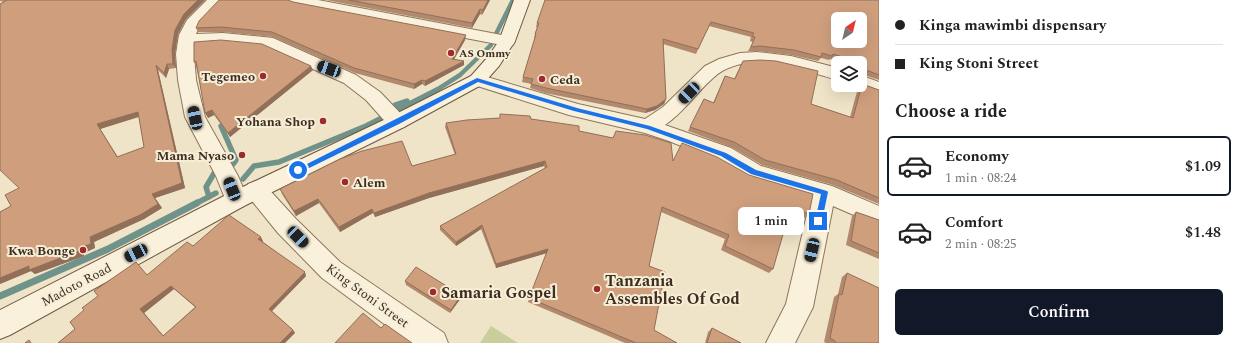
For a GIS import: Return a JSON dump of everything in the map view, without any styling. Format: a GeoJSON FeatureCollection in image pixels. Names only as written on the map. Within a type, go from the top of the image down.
{"type":"FeatureCollection","features":[{"type":"Feature","properties":{"kind":"street"},"geometry":{"type":"LineString","coordinates":[[216,0],[193,23],[186,40],[185,54],[187,80],[195,118],[227,176],[246,195]]}},
{"type":"Feature","properties":{"kind":"street"},"geometry":{"type":"LineString","coordinates":[[294,0],[506,41]]}},
{"type":"Feature","properties":{"kind":"street","name":"Madoto Road"},"geometry":{"type":"LineString","coordinates":[[0,325],[246,195],[397,122],[477,80],[494,62],[506,41],[522,0]]}},
{"type":"Feature","properties":{"kind":"street"},"geometry":{"type":"LineString","coordinates":[[186,40],[223,38],[267,42],[350,79],[374,96],[397,122]]}},
{"type":"Feature","properties":{"kind":"street"},"geometry":{"type":"LineString","coordinates":[[648,127],[672,111],[711,70],[736,59],[764,57],[807,65],[831,72]]}},
{"type":"Feature","properties":{"kind":"street"},"geometry":{"type":"LineString","coordinates":[[477,80],[576,110],[648,127],[723,154],[754,172],[824,192],[879,216]]}},
{"type":"Feature","properties":{"kind":"street"},"geometry":{"type":"LineString","coordinates":[[867,84],[879,88]]}},
{"type":"Feature","properties":{"kind":"street"},"geometry":{"type":"LineString","coordinates":[[780,343],[799,307],[824,192]]}},
{"type":"Feature","properties":{"kind":"street","name":"King Stoni Street"},"geometry":{"type":"LineString","coordinates":[[246,195],[287,226],[331,270],[434,343]]}},
{"type":"Feature","properties":{"kind":"green space"},"geometry":{"type":"Polygon","coordinates":[[[491,326],[518,343],[480,343],[491,326]]]}},
{"type":"Feature","properties":{"kind":"building"},"geometry":{"type":"Polygon","coordinates":[[[7,0],[198,0],[184,14],[175,30],[172,49],[173,64],[167,64],[164,73],[156,65],[182,183],[152,194],[158,204],[140,215],[90,237],[91,244],[79,248],[79,251],[29,270],[29,266],[0,278],[0,212],[11,206],[5,195],[19,188],[0,170],[0,4],[7,0]],[[138,112],[97,124],[117,157],[144,147],[138,112]]]}},
{"type":"Feature","properties":{"kind":"building"},"geometry":{"type":"Polygon","coordinates":[[[219,0],[288,0],[466,35],[452,59],[464,61],[425,81],[422,80],[414,84],[354,68],[272,32],[221,27],[196,28],[199,21],[219,0]]]}},
{"type":"Feature","properties":{"kind":"building"},"geometry":{"type":"Polygon","coordinates":[[[349,0],[488,0],[483,10],[480,9],[472,23],[349,0]]]}},
{"type":"Feature","properties":{"kind":"building"},"geometry":{"type":"Polygon","coordinates":[[[545,0],[879,0],[879,75],[867,70],[867,56],[839,56],[833,54],[832,56],[822,53],[821,57],[794,50],[760,46],[751,47],[755,37],[752,36],[754,33],[711,22],[698,49],[663,39],[666,99],[657,106],[647,109],[531,84],[533,79],[523,77],[539,23],[537,23],[545,0]]]}},
{"type":"Feature","properties":{"kind":"building"},"geometry":{"type":"Polygon","coordinates":[[[221,40],[262,44],[311,66],[228,133],[212,110],[205,113],[196,61],[194,62],[194,42],[221,40]]]}},
{"type":"Feature","properties":{"kind":"building"},"geometry":{"type":"Polygon","coordinates":[[[743,61],[776,61],[818,71],[811,104],[853,118],[860,92],[867,92],[867,86],[879,90],[879,198],[837,180],[765,160],[734,142],[690,127],[704,99],[714,103],[725,76],[735,79],[743,61]]]}},
{"type":"Feature","properties":{"kind":"building"},"geometry":{"type":"Polygon","coordinates":[[[500,114],[530,116],[531,119],[579,126],[579,131],[613,138],[616,131],[645,135],[671,143],[673,161],[682,143],[717,157],[749,175],[813,194],[809,214],[798,210],[795,227],[786,224],[773,269],[725,246],[729,235],[662,207],[649,266],[665,272],[654,330],[677,343],[636,343],[529,298],[548,249],[496,264],[482,225],[456,242],[440,226],[547,167],[545,161],[429,193],[374,213],[372,209],[339,227],[318,199],[294,211],[280,189],[340,159],[362,151],[402,141],[412,166],[456,154],[446,123],[500,118],[500,114]]]}},
{"type":"Feature","properties":{"kind":"building"},"geometry":{"type":"Polygon","coordinates":[[[856,212],[879,220],[879,253],[851,241],[856,212]]]}},
{"type":"Feature","properties":{"kind":"building"},"geometry":{"type":"Polygon","coordinates":[[[229,215],[261,237],[258,239],[305,272],[269,309],[293,330],[280,343],[58,343],[75,329],[70,322],[84,310],[82,308],[98,296],[94,291],[136,262],[147,275],[187,242],[193,246],[229,215]],[[171,286],[140,309],[163,336],[196,307],[171,286]]]}},
{"type":"Feature","properties":{"kind":"building","name":"Samaria Gospel"},"geometry":{"type":"Polygon","coordinates":[[[416,267],[461,295],[451,310],[405,281],[416,267]]]}},
{"type":"Feature","properties":{"kind":"building"},"geometry":{"type":"Polygon","coordinates":[[[847,273],[879,288],[879,343],[835,343],[835,341],[830,338],[839,294],[842,295],[847,273]]]}},
{"type":"Feature","properties":{"kind":"building"},"geometry":{"type":"Polygon","coordinates":[[[363,313],[381,328],[385,324],[412,343],[335,343],[363,313]]]}},
{"type":"Feature","properties":{"kind":"building"},"geometry":{"type":"Polygon","coordinates":[[[712,328],[741,343],[707,343],[712,328]]]}},
{"type":"Feature","properties":{"kind":"waterway"},"geometry":{"type":"LineString","coordinates":[[495,36],[513,0]]}},
{"type":"Feature","properties":{"kind":"waterway"},"geometry":{"type":"LineString","coordinates":[[435,91],[460,75],[491,45]]}},
{"type":"Feature","properties":{"kind":"waterway"},"geometry":{"type":"LineString","coordinates":[[243,179],[254,166],[279,162],[366,126],[437,90]]}},
{"type":"Feature","properties":{"kind":"waterway"},"geometry":{"type":"LineString","coordinates":[[390,113],[395,105],[407,101]]}},
{"type":"Feature","properties":{"kind":"waterway"},"geometry":{"type":"LineString","coordinates":[[226,124],[221,126],[236,160],[233,164]]}},
{"type":"Feature","properties":{"kind":"waterway"},"geometry":{"type":"LineString","coordinates":[[209,197],[206,187],[216,170]]}},
{"type":"Feature","properties":{"kind":"waterway"},"geometry":{"type":"LineString","coordinates":[[209,197],[216,193]]}},
{"type":"Feature","properties":{"kind":"waterway"},"geometry":{"type":"LineString","coordinates":[[195,204],[209,197]]}},
{"type":"Feature","properties":{"kind":"waterway"},"geometry":{"type":"LineString","coordinates":[[0,296],[108,249],[197,203]]}},
{"type":"Feature","properties":{"kind":"place","name":"AS Ommy"},"geometry":{"type":"Point","coordinates":[451,53]}},
{"type":"Feature","properties":{"kind":"place","name":"Tegemeo"},"geometry":{"type":"Point","coordinates":[263,76]}},
{"type":"Feature","properties":{"kind":"place","name":"Ceda"},"geometry":{"type":"Point","coordinates":[542,79]}},
{"type":"Feature","properties":{"kind":"place","name":"Yohana Shop"},"geometry":{"type":"Point","coordinates":[323,121]}},
{"type":"Feature","properties":{"kind":"place","name":"Mama Nyaso"},"geometry":{"type":"Point","coordinates":[242,155]}},
{"type":"Feature","properties":{"kind":"place","name":"Alem"},"geometry":{"type":"Point","coordinates":[345,182]}},
{"type":"Feature","properties":{"kind":"place","name":"Kwa Bonge"},"geometry":{"type":"Point","coordinates":[83,250]}},
{"type":"Feature","properties":{"kind":"place","name":"Tanzania Assembles Of God"},"geometry":{"type":"Point","coordinates":[597,289]}},
{"type":"Feature","properties":{"kind":"place","name":"Samaria Gospel"},"geometry":{"type":"Point","coordinates":[433,292]}},
{"type":"Feature","properties":{"kind":"route"},"geometry":{"type":"LineString","coordinates":[[298,170],[453,94],[477,80],[576,110],[648,127],[676,136],[723,154],[754,172],[824,192],[818,221]]}}]}
